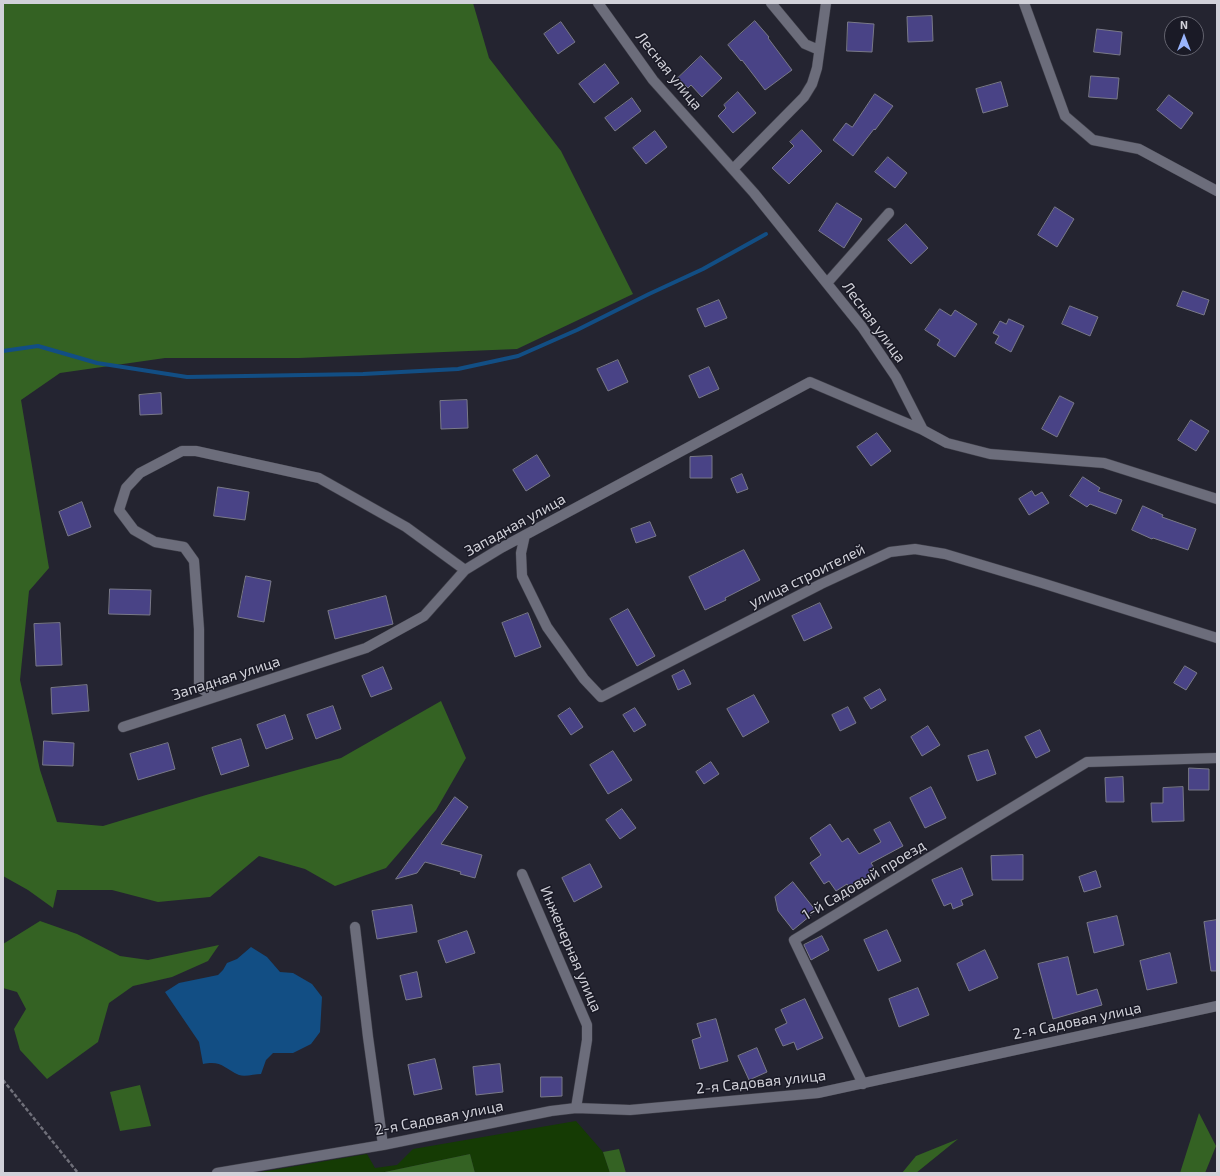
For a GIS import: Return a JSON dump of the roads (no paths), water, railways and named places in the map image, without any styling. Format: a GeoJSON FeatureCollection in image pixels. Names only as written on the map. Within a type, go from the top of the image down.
{"type":"FeatureCollection","features":[{"type":"Feature","properties":{"kind":"street","name":"Лесная улица"},"geometry":{"type":"LineString","coordinates":[[598,3],[653,80],[754,193],[862,327],[896,377],[923,430]]}},
{"type":"Feature","properties":{"kind":"street"},"geometry":{"type":"LineString","coordinates":[[772,3],[805,44],[819,50]]}},
{"type":"Feature","properties":{"kind":"street"},"geometry":{"type":"LineString","coordinates":[[733,170],[804,97],[812,84],[817,68],[826,3]]}},
{"type":"Feature","properties":{"kind":"street"},"geometry":{"type":"LineString","coordinates":[[1024,3],[1066,116],[1093,140],[1139,149],[1217,191]]}},
{"type":"Feature","properties":{"kind":"street"},"geometry":{"type":"LineString","coordinates":[[827,283],[889,213]]}},
{"type":"Feature","properties":{"kind":"street","name":"Западная улица"},"geometry":{"type":"LineString","coordinates":[[123,727],[366,648],[424,616],[465,570],[525,535],[810,382],[923,430]]}},
{"type":"Feature","properties":{"kind":"street"},"geometry":{"type":"LineString","coordinates":[[923,430],[947,444],[990,454],[1104,464],[1217,498]]}},
{"type":"Feature","properties":{"kind":"street"},"geometry":{"type":"LineString","coordinates":[[214,697],[199,687],[199,629],[194,561],[184,547],[154,542],[134,530],[119,510],[126,488],[140,473],[182,451],[196,452],[319,478],[406,527],[465,570]]}},
{"type":"Feature","properties":{"kind":"street","name":"улица строителей"},"geometry":{"type":"LineString","coordinates":[[525,535],[521,553],[522,576],[547,627],[584,679],[601,698],[821,584],[890,552],[915,549],[945,554],[1064,589],[1217,638]]}},
{"type":"Feature","properties":{"kind":"street","name":"1-й Садовый проезд"},"geometry":{"type":"LineString","coordinates":[[863,1084],[794,940],[1087,762],[1217,758]]}},
{"type":"Feature","properties":{"kind":"street","name":"Инженерная улица"},"geometry":{"type":"LineString","coordinates":[[522,874],[587,1025],[587,1040],[576,1108]]}},
{"type":"Feature","properties":{"kind":"street"},"geometry":{"type":"LineString","coordinates":[[356,927],[368,1037],[383,1145]]}},
{"type":"Feature","properties":{"kind":"street","name":"2-я Садовая улица"},"geometry":{"type":"LineString","coordinates":[[217,1173],[383,1145],[551,1111],[576,1108],[630,1110],[818,1093],[1217,1006]]}},
{"type":"Feature","properties":{"kind":"water"},"geometry":{"type":"Polygon","coordinates":[[[251,947],[267,957],[280,972],[293,973],[312,984],[322,997],[320,1032],[311,1044],[293,1053],[273,1053],[266,1060],[261,1074],[241,1076],[222,1065],[214,1063],[203,1064],[199,1042],[165,992],[179,983],[218,975],[227,963],[237,959],[251,947]]]}},
{"type":"Feature","properties":{"kind":"waterway"},"geometry":{"type":"LineString","coordinates":[[3,351],[38,346],[97,363],[187,377],[363,374],[458,369],[518,356],[577,330],[703,269],[766,234]]}}]}
